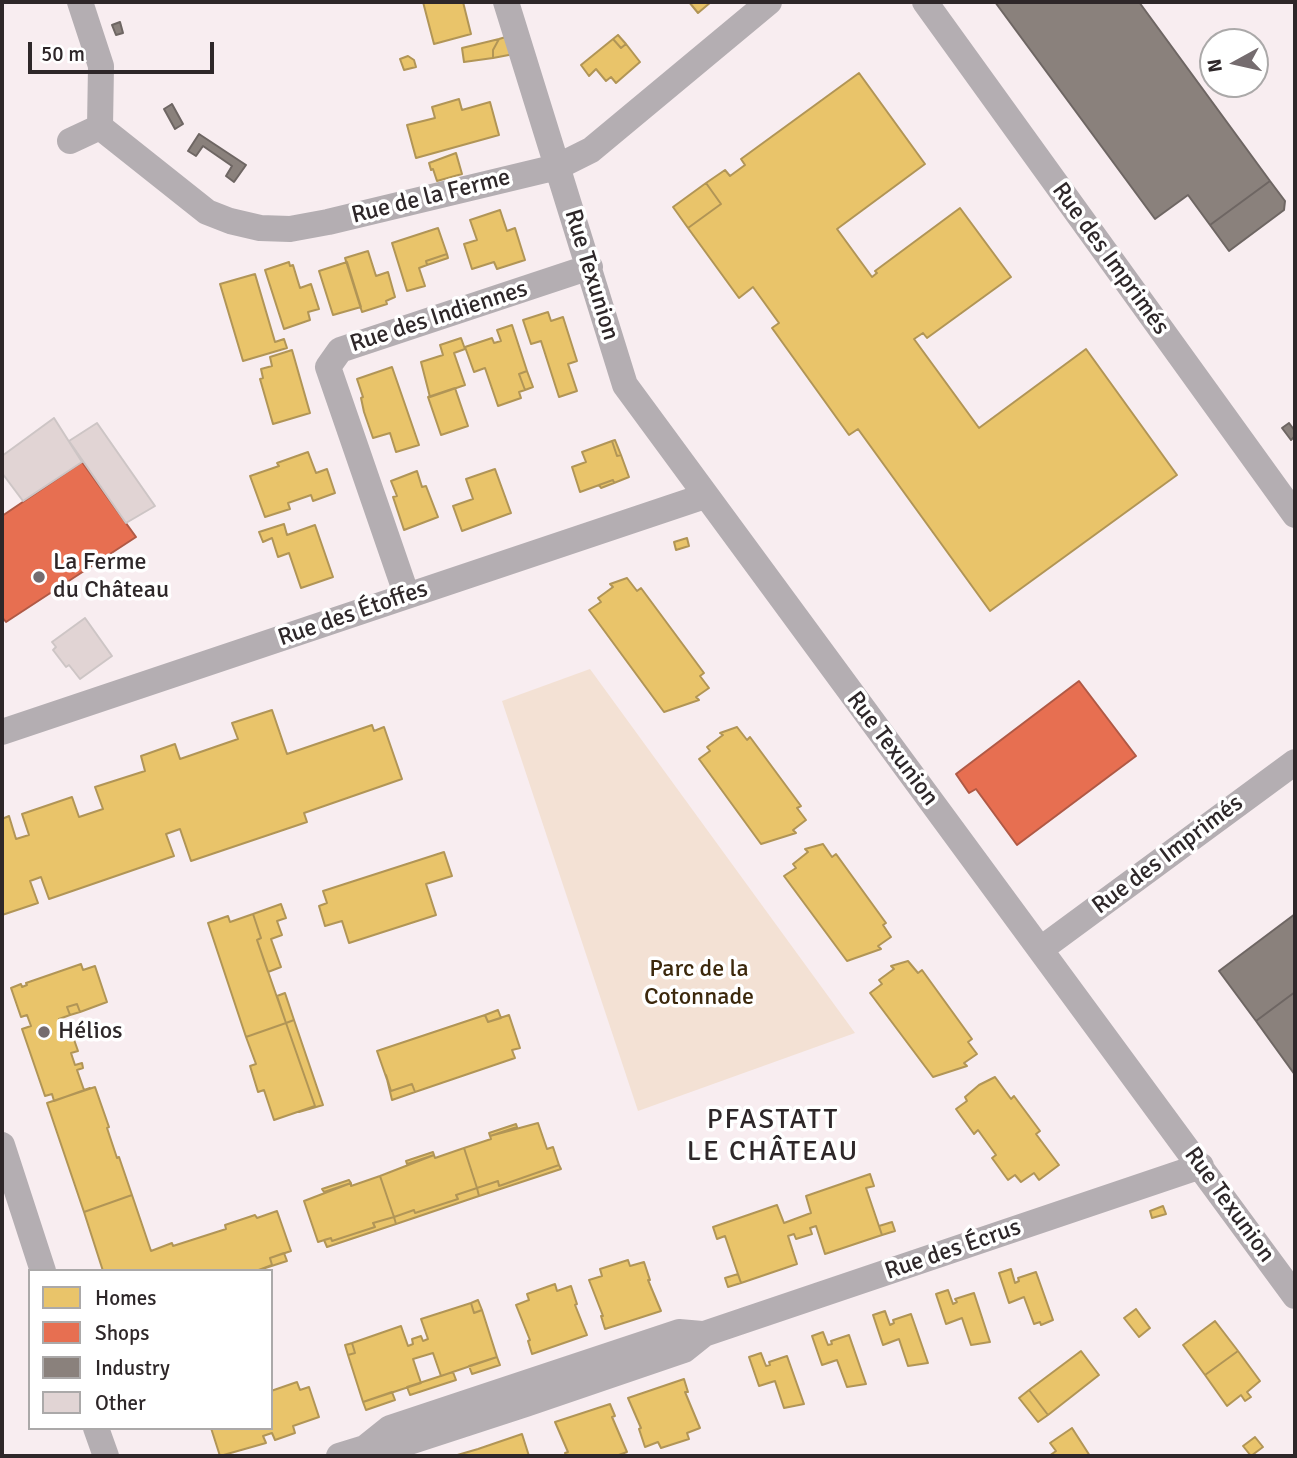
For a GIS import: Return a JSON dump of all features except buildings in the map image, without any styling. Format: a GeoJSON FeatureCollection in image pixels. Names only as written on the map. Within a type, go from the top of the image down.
{"type":"FeatureCollection","features":[{"type":"Feature","properties":{"kind":"street"},"geometry":{"type":"LineString","coordinates":[[71,141],[100,127],[102,66],[80,2]]}},
{"type":"Feature","properties":{"kind":"street","name":"Rue Texunion"},"geometry":{"type":"LineString","coordinates":[[506,2],[625,385],[1295,1296]]}},
{"type":"Feature","properties":{"kind":"street","name":"Rue de la Ferme"},"geometry":{"type":"LineString","coordinates":[[100,127],[207,212],[260,228],[290,229],[328,222],[557,167],[591,150],[769,2]]}},
{"type":"Feature","properties":{"kind":"street","name":"Rue des Imprimés"},"geometry":{"type":"LineString","coordinates":[[925,2],[1295,515]]}},
{"type":"Feature","properties":{"kind":"street","name":"Rue des Indiennes"},"geometry":{"type":"LineString","coordinates":[[407,596],[328,368],[340,350],[590,267]]}},
{"type":"Feature","properties":{"kind":"street","name":"Rue des Étoffes"},"geometry":{"type":"LineString","coordinates":[[2,733],[705,496]]}},
{"type":"Feature","properties":{"kind":"street","name":"Rue des Imprimés"},"geometry":{"type":"LineString","coordinates":[[1041,949],[1295,762]]}},
{"type":"Feature","properties":{"kind":"street"},"geometry":{"type":"LineString","coordinates":[[2,1145],[42,1269]]}},
{"type":"Feature","properties":{"kind":"street","name":"Rue des Écrus"},"geometry":{"type":"LineString","coordinates":[[339,1456],[365,1448],[397,1446],[526,1404],[684,1350],[704,1334],[1201,1166]]}},
{"type":"Feature","properties":{"kind":"street"},"geometry":{"type":"LineString","coordinates":[[97,1430],[106,1456]]}},
{"type":"Feature","properties":{"kind":"green space","name":"Parc de la Cotonnade"},"geometry":{"type":"Polygon","coordinates":[[[590,669],[855,1033],[638,1111],[502,701],[590,669]]]}},
{"type":"Feature","properties":{"kind":"place","name":"La Ferme du Château"},"geometry":{"type":"Point","coordinates":[39,577]}},
{"type":"Feature","properties":{"kind":"place","name":"Hélios"},"geometry":{"type":"Point","coordinates":[44,1032]}},
{"type":"Feature","properties":{"kind":"district","name":"PFASTATT LE CHÂTEAU"},"geometry":{"type":"Point","coordinates":[773,1137]}}]}
